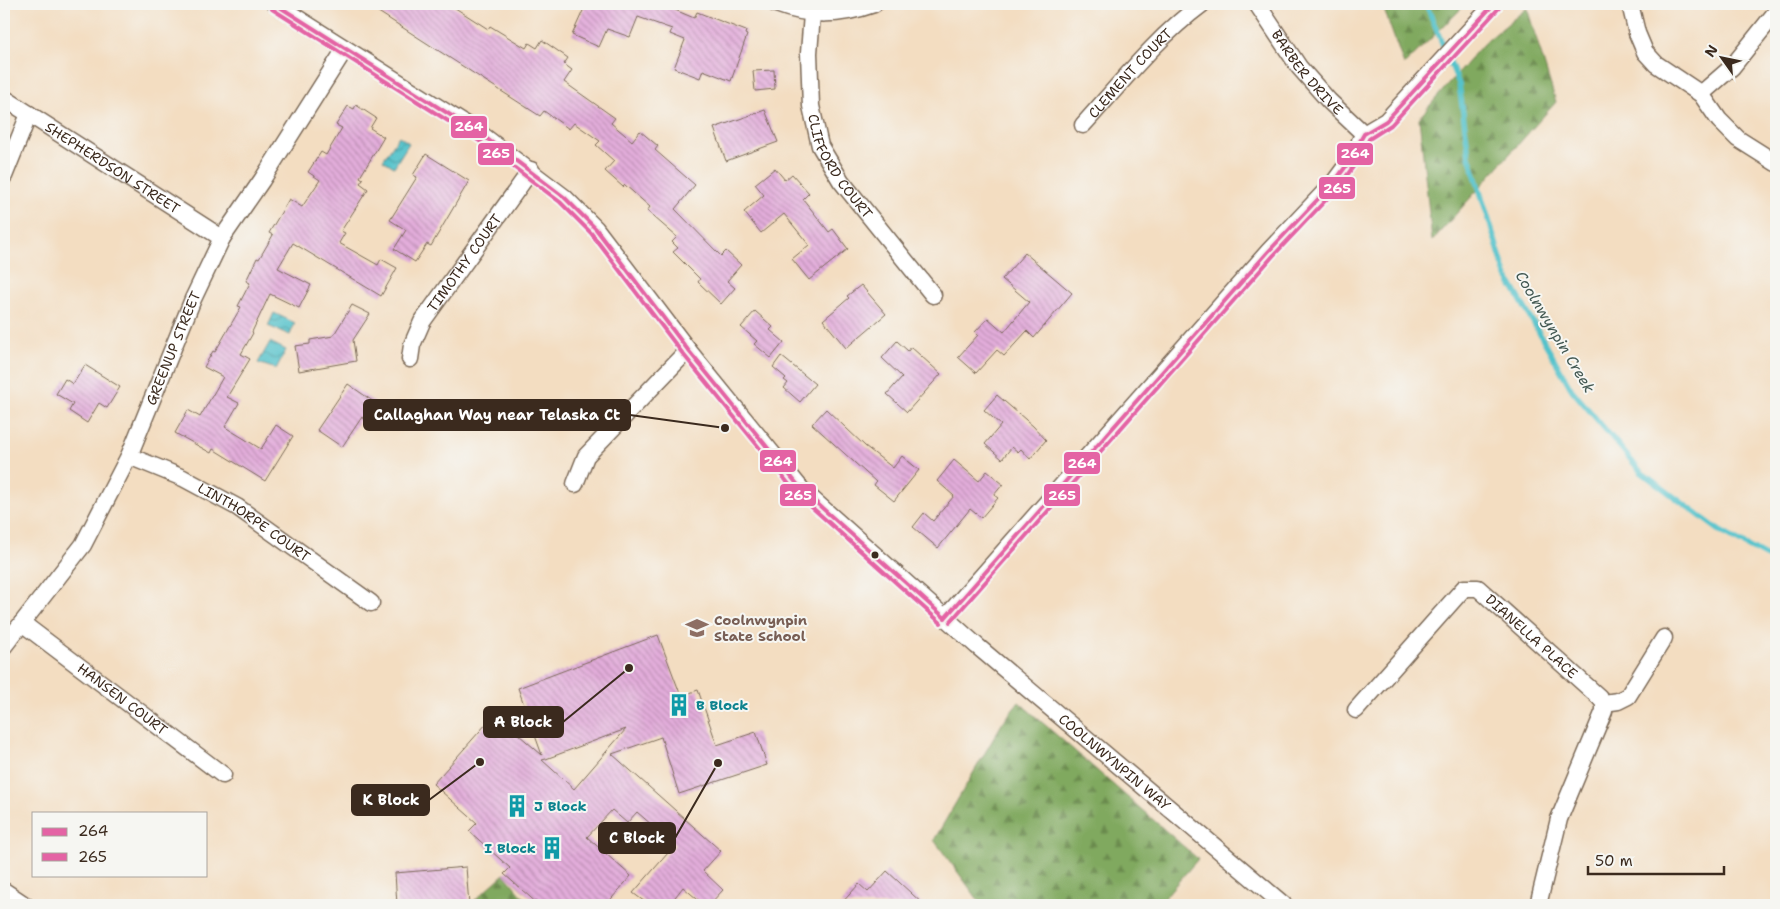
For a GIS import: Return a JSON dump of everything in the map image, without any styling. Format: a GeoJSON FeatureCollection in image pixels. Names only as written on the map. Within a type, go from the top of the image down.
{"type":"FeatureCollection","features":[{"type":"Feature","properties":{"kind":"street","name":"COOLNWYNPIN WAY"},"geometry":{"type":"LineString","coordinates":[[275,4],[482,135],[531,170],[564,197],[596,229],[688,350],[802,490],[945,618],[1284,905]]}},
{"type":"Feature","properties":{"kind":"street"},"geometry":{"type":"LineString","coordinates":[[776,4],[790,10],[812,14],[852,11],[874,4]]}},
{"type":"Feature","properties":{"kind":"street","name":"CLEMENT COURT"},"geometry":{"type":"LineString","coordinates":[[1083,125],[1161,38],[1202,4]]}},
{"type":"Feature","properties":{"kind":"street","name":"BARBER DRIVE"},"geometry":{"type":"LineString","coordinates":[[1257,4],[1299,67],[1329,101],[1364,134]]}},
{"type":"Feature","properties":{"kind":"street"},"geometry":{"type":"LineString","coordinates":[[1630,4],[1637,33],[1646,52],[1656,64],[1701,94],[1719,120],[1738,139],[1776,163]]}},
{"type":"Feature","properties":{"kind":"street"},"geometry":{"type":"LineString","coordinates":[[945,618],[1268,252],[1335,181],[1358,150],[1364,134],[1386,121],[1490,7]]}},
{"type":"Feature","properties":{"kind":"street"},"geometry":{"type":"LineString","coordinates":[[1701,94],[1732,67],[1776,12]]}},
{"type":"Feature","properties":{"kind":"street","name":"CLIFFORD COURT"},"geometry":{"type":"LineString","coordinates":[[812,14],[809,53],[811,106],[820,146],[841,181],[933,295]]}},
{"type":"Feature","properties":{"kind":"street","name":"GREENUP STREET"},"geometry":{"type":"LineString","coordinates":[[4,646],[83,545],[130,456],[193,299],[222,238],[262,180],[346,49]]}},
{"type":"Feature","properties":{"kind":"street","name":"SHEPHERDSON STREET"},"geometry":{"type":"LineString","coordinates":[[4,98],[222,238]]}},
{"type":"Feature","properties":{"kind":"street"},"geometry":{"type":"LineString","coordinates":[[4,176],[29,114]]}},
{"type":"Feature","properties":{"kind":"street","name":"TIMOTHY COURT"},"geometry":{"type":"LineString","coordinates":[[410,359],[412,345],[422,322],[531,170]]}},
{"type":"Feature","properties":{"kind":"street"},"geometry":{"type":"LineString","coordinates":[[574,484],[586,456],[688,350]]}},
{"type":"Feature","properties":{"kind":"street","name":"LINTHORPE COURT"},"geometry":{"type":"LineString","coordinates":[[130,456],[183,478],[238,507],[371,604]]}},
{"type":"Feature","properties":{"kind":"street","name":"DIANELLA PLACE"},"geometry":{"type":"LineString","coordinates":[[1356,710],[1464,588],[1478,588],[1604,703]]}},
{"type":"Feature","properties":{"kind":"street","name":"HANSEN COURT"},"geometry":{"type":"LineString","coordinates":[[22,624],[223,775]]}},
{"type":"Feature","properties":{"kind":"street"},"geometry":{"type":"LineString","coordinates":[[1538,905],[1560,820],[1604,711],[1604,703],[1618,701],[1628,696],[1664,638]]}},
{"type":"Feature","properties":{"kind":"street"},"geometry":{"type":"LineString","coordinates":[[4,892],[25,905]]}},
{"type":"Feature","properties":{"kind":"green space"},"geometry":{"type":"Polygon","coordinates":[[[1382,4],[1466,4],[1404,65],[1382,4]]]}},
{"type":"Feature","properties":{"kind":"green space"},"geometry":{"type":"Polygon","coordinates":[[[1527,8],[1556,102],[1432,241],[1419,118],[1483,44],[1527,8]]]}},
{"type":"Feature","properties":{"kind":"green space"},"geometry":{"type":"Polygon","coordinates":[[[1019,702],[1198,859],[1158,905],[982,905],[934,840],[1003,722],[1019,702]]]}},
{"type":"Feature","properties":{"kind":"green space"},"geometry":{"type":"Polygon","coordinates":[[[504,874],[530,905],[473,905],[474,901],[504,874]]]}},
{"type":"Feature","properties":{"kind":"water"},"geometry":{"type":"Polygon","coordinates":[[[399,136],[409,143],[394,167],[383,160],[399,136]]]}},
{"type":"Feature","properties":{"kind":"water"},"geometry":{"type":"Polygon","coordinates":[[[274,313],[295,323],[290,335],[268,326],[274,313]]]}},
{"type":"Feature","properties":{"kind":"water"},"geometry":{"type":"Polygon","coordinates":[[[270,342],[286,350],[276,369],[258,363],[270,342]]]}},
{"type":"Feature","properties":{"kind":"building"},"geometry":{"type":"Polygon","coordinates":[[[366,4],[449,4],[488,29],[490,26],[526,48],[529,43],[537,48],[542,40],[568,58],[564,64],[572,70],[564,82],[615,118],[611,123],[632,141],[640,131],[658,146],[655,150],[695,185],[675,209],[721,256],[726,251],[741,265],[727,281],[735,288],[721,304],[698,282],[700,279],[673,252],[678,248],[672,242],[677,237],[647,211],[650,207],[625,185],[623,187],[605,171],[614,161],[596,145],[600,141],[574,123],[569,129],[544,111],[540,116],[366,4]]]}},
{"type":"Feature","properties":{"kind":"building"},"geometry":{"type":"Polygon","coordinates":[[[586,4],[669,4],[668,7],[694,18],[697,12],[746,31],[745,34],[747,35],[731,81],[703,70],[700,78],[674,68],[685,40],[670,34],[672,29],[638,17],[630,37],[607,29],[599,47],[572,35],[586,4]]]}},
{"type":"Feature","properties":{"kind":"building"},"geometry":{"type":"Polygon","coordinates":[[[774,70],[775,89],[755,91],[753,71],[774,70]]]}},
{"type":"Feature","properties":{"kind":"building"},"geometry":{"type":"Polygon","coordinates":[[[356,105],[376,118],[370,128],[384,137],[360,177],[363,179],[360,183],[368,189],[341,231],[345,233],[339,243],[378,265],[381,259],[397,268],[381,296],[293,243],[278,268],[311,285],[299,308],[270,294],[253,333],[241,354],[250,359],[227,397],[239,403],[225,427],[261,449],[276,425],[293,436],[265,481],[213,449],[211,453],[175,433],[188,410],[200,417],[223,377],[204,367],[241,307],[238,306],[250,283],[246,281],[257,258],[259,259],[273,235],[269,233],[289,199],[302,207],[320,180],[308,172],[321,152],[326,155],[342,128],[336,125],[348,106],[354,109],[356,105]]]}},
{"type":"Feature","properties":{"kind":"building"},"geometry":{"type":"Polygon","coordinates":[[[765,110],[778,142],[726,161],[714,128],[765,110]]]}},
{"type":"Feature","properties":{"kind":"building"},"geometry":{"type":"Polygon","coordinates":[[[426,154],[469,181],[431,246],[427,244],[415,262],[394,249],[406,230],[390,220],[417,177],[413,175],[426,154]]]}},
{"type":"Feature","properties":{"kind":"building"},"geometry":{"type":"Polygon","coordinates":[[[775,168],[785,180],[792,174],[809,193],[803,199],[829,232],[833,229],[848,249],[809,280],[792,259],[809,245],[784,214],[761,233],[744,212],[764,195],[755,184],[775,168]]]}},
{"type":"Feature","properties":{"kind":"building"},"geometry":{"type":"Polygon","coordinates":[[[1025,253],[1072,293],[1034,338],[1027,331],[1004,356],[997,350],[976,373],[958,357],[978,335],[975,332],[988,318],[1004,332],[1029,302],[1002,279],[1025,253]]]}},
{"type":"Feature","properties":{"kind":"building"},"geometry":{"type":"Polygon","coordinates":[[[861,285],[886,314],[846,348],[823,320],[861,285]]]}},
{"type":"Feature","properties":{"kind":"building"},"geometry":{"type":"Polygon","coordinates":[[[352,305],[370,314],[353,340],[356,361],[299,371],[295,346],[310,344],[310,340],[333,336],[352,305]]]}},
{"type":"Feature","properties":{"kind":"building"},"geometry":{"type":"Polygon","coordinates":[[[755,311],[773,327],[770,330],[784,342],[771,358],[754,344],[757,341],[741,327],[755,311]]]}},
{"type":"Feature","properties":{"kind":"building"},"geometry":{"type":"Polygon","coordinates":[[[897,341],[908,351],[911,347],[941,374],[907,412],[887,394],[902,377],[882,358],[897,341]]]}},
{"type":"Feature","properties":{"kind":"building"},"geometry":{"type":"Polygon","coordinates":[[[781,356],[815,384],[800,402],[784,388],[788,383],[784,380],[786,378],[773,367],[781,356]]]}},
{"type":"Feature","properties":{"kind":"building"},"geometry":{"type":"Polygon","coordinates":[[[85,365],[120,387],[107,408],[99,403],[87,423],[69,411],[73,404],[56,394],[65,379],[73,384],[85,365]]]}},
{"type":"Feature","properties":{"kind":"building"},"geometry":{"type":"Polygon","coordinates":[[[348,384],[377,404],[366,420],[362,417],[342,447],[317,430],[348,384]]]}},
{"type":"Feature","properties":{"kind":"building"},"geometry":{"type":"Polygon","coordinates":[[[997,395],[1033,426],[1046,440],[1030,459],[1021,449],[1018,452],[1012,447],[1002,459],[985,444],[1001,425],[984,410],[997,395]]]}},
{"type":"Feature","properties":{"kind":"building"},"geometry":{"type":"Polygon","coordinates":[[[826,409],[865,446],[893,468],[902,456],[919,470],[894,501],[874,485],[876,482],[812,424],[826,409]]]}},
{"type":"Feature","properties":{"kind":"building"},"geometry":{"type":"Polygon","coordinates":[[[954,460],[979,481],[987,471],[1003,484],[994,495],[998,498],[981,518],[970,509],[938,548],[913,527],[924,513],[933,521],[954,496],[937,481],[954,460]]]}},
{"type":"Feature","properties":{"kind":"building"},"geometry":{"type":"Polygon","coordinates":[[[658,635],[681,696],[698,690],[717,745],[756,732],[767,765],[679,794],[661,737],[612,754],[721,851],[703,871],[723,890],[709,905],[704,905],[683,887],[669,905],[649,905],[633,893],[675,845],[637,812],[627,823],[612,810],[587,837],[631,876],[606,905],[539,905],[504,874],[510,868],[469,831],[477,823],[433,784],[495,714],[542,755],[518,688],[658,635]],[[626,729],[542,760],[574,789],[626,729]]]}},
{"type":"Feature","properties":{"kind":"building"},"geometry":{"type":"Polygon","coordinates":[[[466,867],[469,905],[397,905],[395,873],[466,867]]]}},
{"type":"Feature","properties":{"kind":"building"},"geometry":{"type":"Polygon","coordinates":[[[887,871],[924,905],[840,905],[859,884],[868,892],[887,871]]]}},
{"type":"Feature","properties":{"kind":"waterway","name":"Coolnwynpin Creek"},"geometry":{"type":"LineString","coordinates":[[1426,4],[1459,84],[1469,156],[1506,275],[1572,390],[1641,472],[1720,531],[1776,562]]}},
{"type":"Feature","properties":{"kind":"transit line","name":"264"},"geometry":{"type":"LineString","coordinates":[[275,4],[482,135],[564,197],[596,229],[688,350],[802,490],[945,618]]}},
{"type":"Feature","properties":{"kind":"transit line","name":"264"},"geometry":{"type":"LineString","coordinates":[[945,618],[1268,252],[1335,181],[1358,150],[1364,134],[1386,121],[1494,4]]}},
{"type":"Feature","properties":{"kind":"transit line","name":"265"},"geometry":{"type":"LineString","coordinates":[[950,622],[1273,256],[1340,185],[1363,153],[1369,139],[1391,125],[1499,8]]}},
{"type":"Feature","properties":{"kind":"transit line","name":"265"},"geometry":{"type":"LineString","coordinates":[[272,9],[478,140],[560,202],[591,233],[683,354],[797,494],[941,623]]}},
{"type":"Feature","properties":{"kind":"place","name":"Callaghan Way near Telaska Ct"},"geometry":{"type":"Point","coordinates":[725,428]}},
{"type":"Feature","properties":{"kind":"place","name":"Coolnwynpin State School"},"geometry":{"type":"Point","coordinates":[697,628]}},
{"type":"Feature","properties":{"kind":"place","name":"A Block"},"geometry":{"type":"Point","coordinates":[629,668]}},
{"type":"Feature","properties":{"kind":"place","name":"B Block"},"geometry":{"type":"Point","coordinates":[679,705]}},
{"type":"Feature","properties":{"kind":"place","name":"K Block"},"geometry":{"type":"Point","coordinates":[480,762]}},
{"type":"Feature","properties":{"kind":"place","name":"C Block"},"geometry":{"type":"Point","coordinates":[718,763]}},
{"type":"Feature","properties":{"kind":"place","name":"J Block"},"geometry":{"type":"Point","coordinates":[517,806]}},
{"type":"Feature","properties":{"kind":"place","name":"I Block"},"geometry":{"type":"Point","coordinates":[552,848]}}]}
